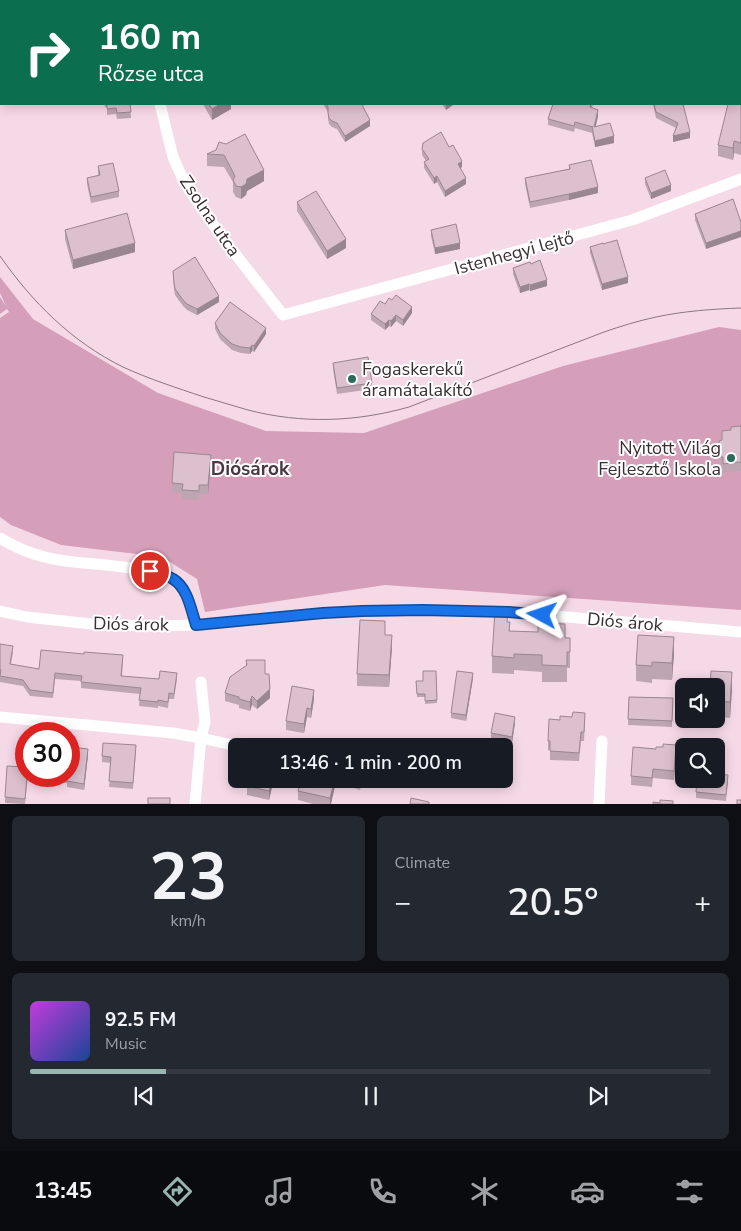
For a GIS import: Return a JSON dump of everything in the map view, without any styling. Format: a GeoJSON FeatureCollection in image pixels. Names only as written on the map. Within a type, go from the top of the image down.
{"type":"FeatureCollection","features":[{"type":"Feature","properties":{"kind":"street","name":"Zsolna utca"},"geometry":{"type":"LineString","coordinates":[[160,105],[173,157],[185,184],[222,237],[284,316]]}},
{"type":"Feature","properties":{"kind":"street","name":"Istenhegyi lejtő"},"geometry":{"type":"LineString","coordinates":[[284,316],[632,220],[741,179]]}},
{"type":"Feature","properties":{"kind":"street"},"geometry":{"type":"LineString","coordinates":[[0,538],[48,558],[150,571],[173,579],[181,586],[185,593],[196,625]]}},
{"type":"Feature","properties":{"kind":"street","name":"Diós árok"},"geometry":{"type":"LineString","coordinates":[[0,611],[26,618],[100,625],[160,626],[196,625],[323,613],[432,610],[509,612],[741,632]]}},
{"type":"Feature","properties":{"kind":"street"},"geometry":{"type":"LineString","coordinates":[[195,804],[201,738],[205,722],[201,682]]}},
{"type":"Feature","properties":{"kind":"street"},"geometry":{"type":"LineString","coordinates":[[0,716],[173,733],[228,744]]}},
{"type":"Feature","properties":{"kind":"street"},"geometry":{"type":"LineString","coordinates":[[599,804],[602,742]]}},
{"type":"Feature","properties":{"kind":"shaded area"},"geometry":{"type":"Polygon","coordinates":[[[0,277],[33,319],[158,393],[266,431],[364,433],[563,366],[719,327],[741,330],[741,610],[385,585],[205,612],[197,579],[162,557],[61,545],[11,525],[0,517],[0,318],[9,312],[7,309],[0,314],[0,297],[6,306],[0,293],[0,277]]]}},
{"type":"Feature","properties":{"kind":"building"},"geometry":{"type":"Polygon","coordinates":[[[107,105],[130,105],[131,112],[117,113],[116,108],[107,109],[107,105]]]}},
{"type":"Feature","properties":{"kind":"building"},"geometry":{"type":"Polygon","coordinates":[[[210,105],[218,105],[212,109],[210,105]]]}},
{"type":"Feature","properties":{"kind":"building"},"geometry":{"type":"Polygon","coordinates":[[[327,105],[363,105],[370,120],[345,136],[337,123],[329,118],[327,105]]]}},
{"type":"Feature","properties":{"kind":"building"},"geometry":{"type":"Polygon","coordinates":[[[553,105],[591,105],[590,107],[598,110],[594,127],[610,123],[614,136],[595,141],[593,127],[575,122],[574,126],[548,119],[553,105]]]}},
{"type":"Feature","properties":{"kind":"building"},"geometry":{"type":"Polygon","coordinates":[[[654,105],[683,105],[690,132],[673,136],[678,123],[656,112],[654,105]]]}},
{"type":"Feature","properties":{"kind":"building"},"geometry":{"type":"Polygon","coordinates":[[[728,105],[741,105],[741,143],[734,141],[733,148],[718,145],[728,105]]]}},
{"type":"Feature","properties":{"kind":"building"},"geometry":{"type":"Polygon","coordinates":[[[441,132],[449,147],[453,145],[462,161],[458,164],[466,178],[445,191],[437,176],[434,178],[424,162],[429,159],[422,149],[423,143],[441,132]]]}},
{"type":"Feature","properties":{"kind":"building"},"geometry":{"type":"Polygon","coordinates":[[[245,134],[264,170],[247,179],[246,184],[241,187],[236,186],[233,180],[235,176],[224,155],[207,154],[216,150],[219,142],[226,144],[245,134]]]}},
{"type":"Feature","properties":{"kind":"building"},"geometry":{"type":"Polygon","coordinates":[[[591,160],[598,187],[530,202],[525,178],[570,169],[569,165],[591,160]]]}},
{"type":"Feature","properties":{"kind":"building"},"geometry":{"type":"Polygon","coordinates":[[[113,163],[119,191],[91,197],[87,178],[100,175],[98,166],[113,163]]]}},
{"type":"Feature","properties":{"kind":"building"},"geometry":{"type":"Polygon","coordinates":[[[665,170],[671,185],[651,193],[645,178],[665,170]]]}},
{"type":"Feature","properties":{"kind":"building"},"geometry":{"type":"Polygon","coordinates":[[[316,191],[346,239],[327,251],[297,202],[316,191]]]}},
{"type":"Feature","properties":{"kind":"building"},"geometry":{"type":"Polygon","coordinates":[[[733,199],[741,222],[741,231],[706,243],[695,214],[733,199]]]}},
{"type":"Feature","properties":{"kind":"building"},"geometry":{"type":"Polygon","coordinates":[[[127,213],[135,243],[73,260],[65,230],[127,213]]]}},
{"type":"Feature","properties":{"kind":"building"},"geometry":{"type":"Polygon","coordinates":[[[456,224],[460,243],[435,248],[431,230],[456,224]]]}},
{"type":"Feature","properties":{"kind":"building"},"geometry":{"type":"Polygon","coordinates":[[[617,240],[628,277],[602,284],[590,247],[617,240]]]}},
{"type":"Feature","properties":{"kind":"building"},"geometry":{"type":"Polygon","coordinates":[[[195,257],[219,296],[197,309],[187,304],[175,289],[173,271],[195,257]]]}},
{"type":"Feature","properties":{"kind":"building"},"geometry":{"type":"Polygon","coordinates":[[[540,260],[547,280],[520,287],[513,268],[540,260]]]}},
{"type":"Feature","properties":{"kind":"building"},"geometry":{"type":"Polygon","coordinates":[[[396,295],[412,307],[403,320],[396,315],[385,324],[371,314],[380,301],[385,304],[389,298],[392,300],[396,295]]]}},
{"type":"Feature","properties":{"kind":"building"},"geometry":{"type":"Polygon","coordinates":[[[230,302],[266,328],[254,346],[252,345],[250,348],[232,344],[220,333],[215,323],[230,302]]]}},
{"type":"Feature","properties":{"kind":"building","name":"Fogaskerekű áramátalakító"},"geometry":{"type":"Polygon","coordinates":[[[368,357],[372,383],[337,388],[333,363],[368,357]]]}},
{"type":"Feature","properties":{"kind":"building","name":"Nyitott Világ Fejlesztő Iskola"},"geometry":{"type":"Polygon","coordinates":[[[741,426],[741,462],[723,464],[719,441],[722,440],[722,431],[731,430],[731,427],[741,426]]]}},
{"type":"Feature","properties":{"kind":"building"},"geometry":{"type":"Polygon","coordinates":[[[174,452],[211,455],[208,485],[199,485],[199,491],[182,490],[183,484],[172,483],[174,452]]]}},
{"type":"Feature","properties":{"kind":"building"},"geometry":{"type":"Polygon","coordinates":[[[495,611],[508,612],[507,622],[510,622],[509,631],[538,632],[538,623],[565,624],[565,638],[570,638],[567,666],[542,665],[542,655],[514,654],[514,658],[492,656],[495,611]]]}},
{"type":"Feature","properties":{"kind":"building"},"geometry":{"type":"Polygon","coordinates":[[[360,620],[385,621],[385,635],[392,635],[389,675],[357,674],[360,620]]]}},
{"type":"Feature","properties":{"kind":"building"},"geometry":{"type":"Polygon","coordinates":[[[638,635],[674,637],[672,663],[652,662],[652,666],[636,665],[638,635]]]}},
{"type":"Feature","properties":{"kind":"building"},"geometry":{"type":"Polygon","coordinates":[[[0,644],[13,646],[10,664],[39,669],[41,650],[123,655],[121,676],[159,679],[160,671],[177,673],[174,694],[169,693],[168,702],[139,700],[141,688],[81,682],[82,676],[55,673],[53,693],[30,690],[23,680],[0,676],[0,644]]]}},
{"type":"Feature","properties":{"kind":"building"},"geometry":{"type":"Polygon","coordinates":[[[246,660],[265,660],[265,674],[269,674],[270,689],[257,701],[252,696],[250,702],[225,693],[230,677],[247,665],[246,660]]]}},
{"type":"Feature","properties":{"kind":"building"},"geometry":{"type":"Polygon","coordinates":[[[423,671],[436,671],[437,700],[425,701],[425,694],[417,694],[416,681],[423,681],[423,671]]]}},
{"type":"Feature","properties":{"kind":"building"},"geometry":{"type":"Polygon","coordinates":[[[457,671],[473,673],[466,715],[451,713],[457,671]]]}},
{"type":"Feature","properties":{"kind":"building"},"geometry":{"type":"Polygon","coordinates":[[[711,671],[732,672],[730,702],[725,702],[725,678],[711,678],[711,671]]]}},
{"type":"Feature","properties":{"kind":"building"},"geometry":{"type":"Polygon","coordinates":[[[292,686],[314,690],[311,709],[307,708],[304,724],[286,721],[292,686]]]}},
{"type":"Feature","properties":{"kind":"building"},"geometry":{"type":"Polygon","coordinates":[[[629,697],[673,698],[672,721],[628,719],[629,697]]]}},
{"type":"Feature","properties":{"kind":"building"},"geometry":{"type":"Polygon","coordinates":[[[573,712],[585,713],[584,732],[581,732],[579,753],[550,751],[550,741],[548,741],[549,719],[560,720],[560,716],[572,717],[573,712]]]}},
{"type":"Feature","properties":{"kind":"building"},"geometry":{"type":"Polygon","coordinates":[[[495,713],[515,717],[512,737],[491,733],[495,713]]]}},
{"type":"Feature","properties":{"kind":"building"},"geometry":{"type":"Polygon","coordinates":[[[103,743],[136,745],[133,783],[109,781],[111,757],[102,756],[103,743]]]}},
{"type":"Feature","properties":{"kind":"building"},"geometry":{"type":"Polygon","coordinates":[[[663,744],[675,745],[674,771],[653,769],[652,778],[631,776],[633,747],[656,749],[656,747],[663,747],[663,744]]]}},
{"type":"Feature","properties":{"kind":"building"},"geometry":{"type":"Polygon","coordinates":[[[80,748],[88,749],[84,784],[80,783],[80,748]]]}},
{"type":"Feature","properties":{"kind":"building"},"geometry":{"type":"Polygon","coordinates":[[[7,766],[15,766],[15,787],[26,787],[25,799],[5,797],[7,766]]]}},
{"type":"Feature","properties":{"kind":"building"},"geometry":{"type":"Polygon","coordinates":[[[725,775],[728,775],[726,795],[696,792],[696,788],[725,788],[725,775]]]}},
{"type":"Feature","properties":{"kind":"building"},"geometry":{"type":"Polygon","coordinates":[[[256,788],[270,788],[269,791],[256,788]]]}},
{"type":"Feature","properties":{"kind":"building"},"geometry":{"type":"Polygon","coordinates":[[[299,788],[333,788],[330,798],[298,791],[299,788]]]}},
{"type":"Feature","properties":{"kind":"building"},"geometry":{"type":"Polygon","coordinates":[[[148,798],[170,798],[170,804],[148,804],[148,798]]]}},
{"type":"Feature","properties":{"kind":"building"},"geometry":{"type":"Polygon","coordinates":[[[411,798],[429,802],[429,804],[410,804],[411,798]]]}},
{"type":"Feature","properties":{"kind":"building"},"geometry":{"type":"Polygon","coordinates":[[[660,800],[673,801],[673,804],[653,804],[653,802],[660,803],[660,800]]]}},
{"type":"Feature","properties":{"kind":"building"},"geometry":{"type":"Polygon","coordinates":[[[737,800],[741,800],[741,804],[737,804],[737,800]]]}},
{"type":"Feature","properties":{"kind":"tram line"},"geometry":{"type":"LineString","coordinates":[[0,256],[12,273],[54,319],[87,346],[104,357],[123,367],[173,387],[242,408],[288,418],[349,418],[389,412],[409,407],[623,326],[677,313],[741,308]]}},
{"type":"Feature","properties":{"kind":"place","name":"Fogaskerekű áramátalakító"},"geometry":{"type":"Point","coordinates":[352,379]}},
{"type":"Feature","properties":{"kind":"place","name":"Nyitott Világ Fejlesztő Iskola"},"geometry":{"type":"Point","coordinates":[731,458]}},
{"type":"Feature","properties":{"kind":"district","name":"Diósárok"},"geometry":{"type":"Point","coordinates":[250,469]}},
{"type":"Feature","properties":{"kind":"route"},"geometry":{"type":"LineString","coordinates":[[150,571],[173,579],[181,586],[196,625],[362,611],[423,610],[509,612],[542,615]]}}]}
